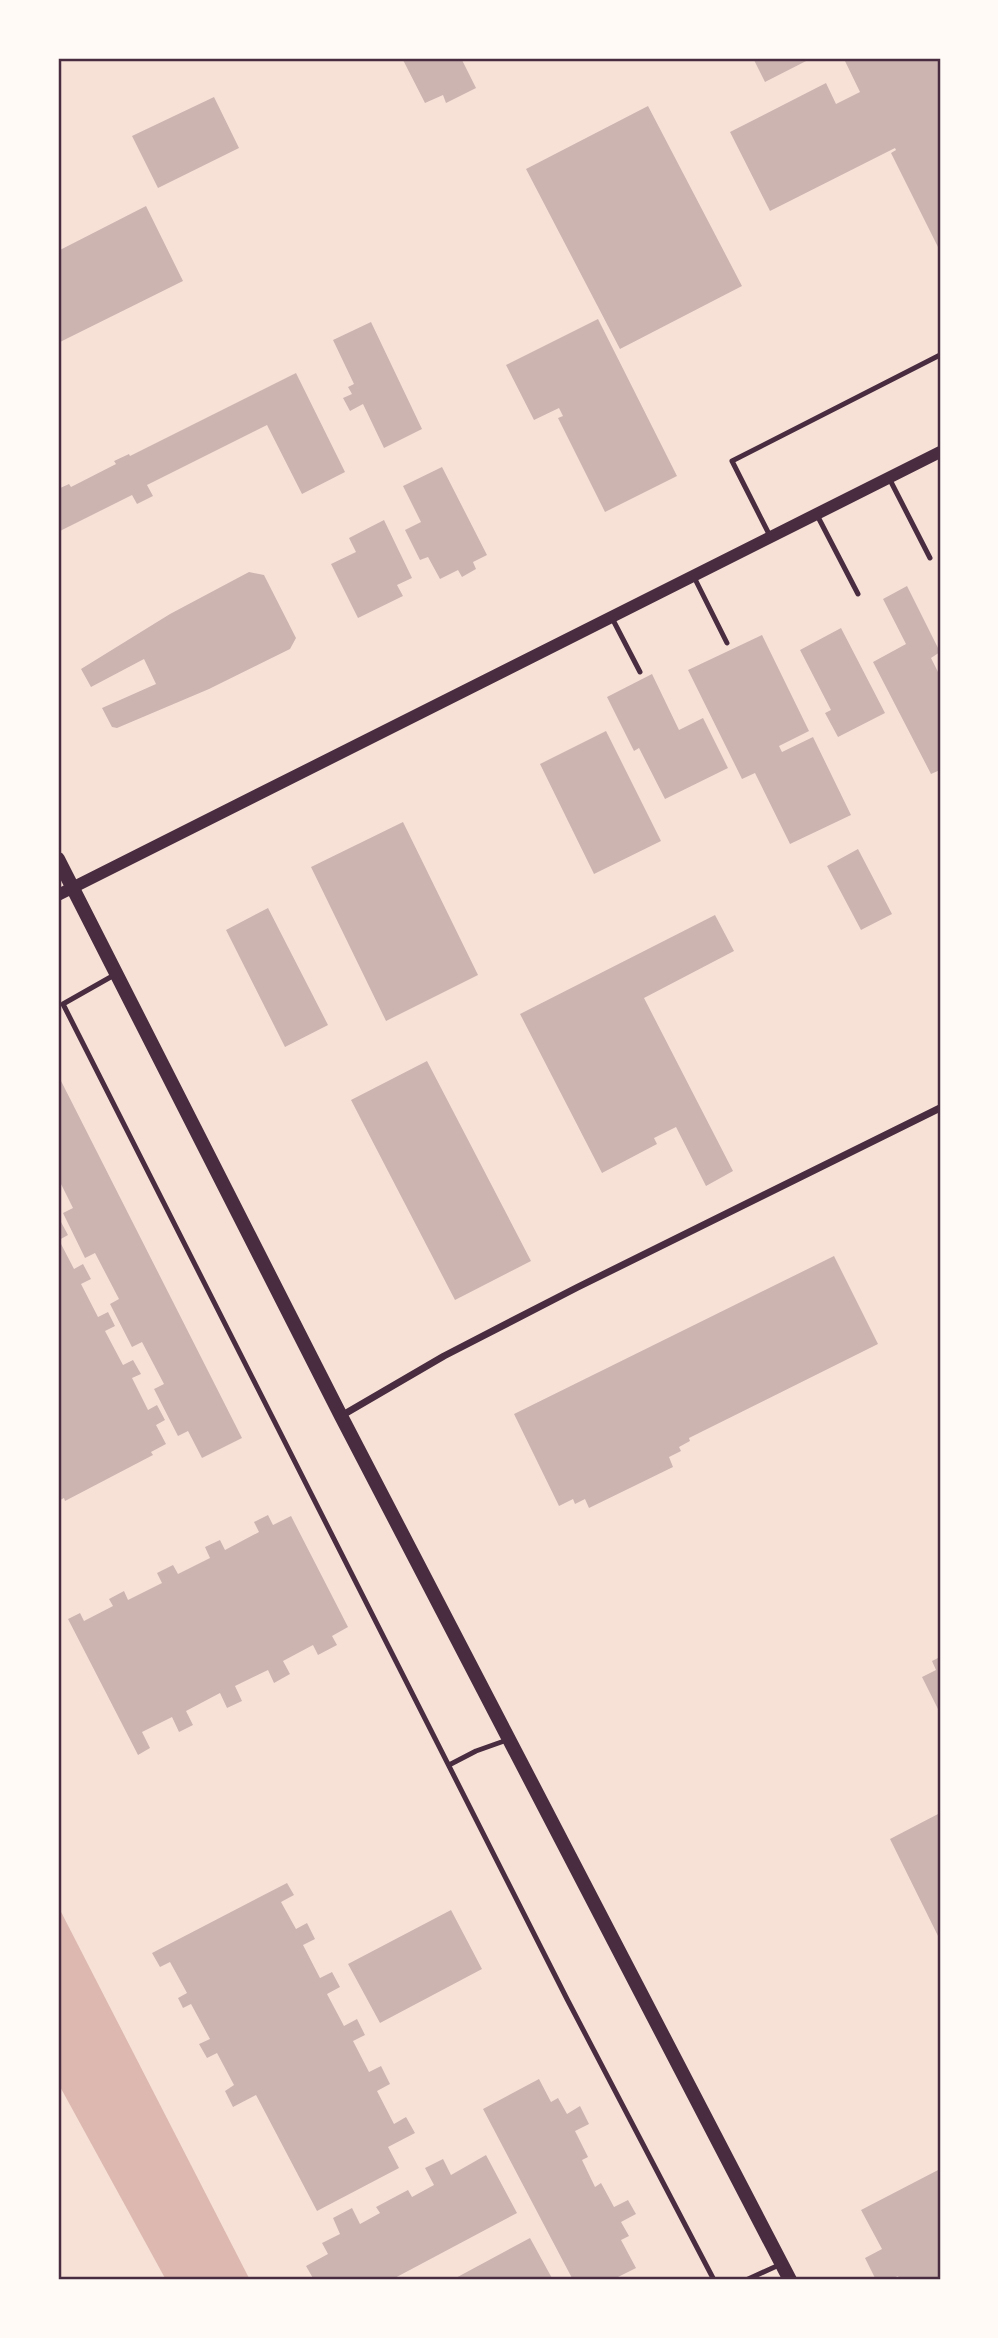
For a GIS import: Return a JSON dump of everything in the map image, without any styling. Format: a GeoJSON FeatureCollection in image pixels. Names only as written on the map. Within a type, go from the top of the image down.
{"type":"FeatureCollection","features":[{"type":"Feature","properties":{"kind":"main road"},"geometry":{"type":"LineString","coordinates":[[58,859],[341,1416],[790,2280]]}},
{"type":"Feature","properties":{"kind":"street"},"geometry":{"type":"LineString","coordinates":[[58,895],[940,453]]}},
{"type":"Feature","properties":{"kind":"street"},"geometry":{"type":"LineString","coordinates":[[341,1416],[444,1356],[578,1287],[940,1108]]}},
{"type":"Feature","properties":{"kind":"lane"},"geometry":{"type":"LineString","coordinates":[[771,538],[732,461],[940,355]]}},
{"type":"Feature","properties":{"kind":"lane"},"geometry":{"type":"LineString","coordinates":[[889,478],[930,558]]}},
{"type":"Feature","properties":{"kind":"lane"},"geometry":{"type":"LineString","coordinates":[[817,515],[858,594]]}},
{"type":"Feature","properties":{"kind":"lane"},"geometry":{"type":"LineString","coordinates":[[694,577],[727,643]]}},
{"type":"Feature","properties":{"kind":"lane"},"geometry":{"type":"LineString","coordinates":[[612,618],[640,672]]}},
{"type":"Feature","properties":{"kind":"lane"},"geometry":{"type":"LineString","coordinates":[[116,974],[63,1004],[564,1992],[714,2280]]}},
{"type":"Feature","properties":{"kind":"lane"},"geometry":{"type":"LineString","coordinates":[[449,1765],[476,1751],[510,1739]]}},
{"type":"Feature","properties":{"kind":"lane"},"geometry":{"type":"LineString","coordinates":[[746,2280],[782,2263]]}},
{"type":"Feature","properties":{"kind":"shaded area"},"geometry":{"type":"Polygon","coordinates":[[[58,1906],[250,2280],[166,2280],[58,2083],[58,1906]]]}},
{"type":"Feature","properties":{"kind":"building"},"geometry":{"type":"Polygon","coordinates":[[[402,58],[461,58],[476,88],[446,103],[443,95],[425,103],[402,58]]]}},
{"type":"Feature","properties":{"kind":"building"},"geometry":{"type":"Polygon","coordinates":[[[753,58],[812,58],[765,82],[753,58]]]}},
{"type":"Feature","properties":{"kind":"building"},"geometry":{"type":"Polygon","coordinates":[[[940,58],[940,251],[891,153],[895,148],[770,211],[730,132],[826,83],[836,104],[860,92],[844,59],[940,58]]]}},
{"type":"Feature","properties":{"kind":"building"},"geometry":{"type":"Polygon","coordinates":[[[214,97],[239,148],[158,188],[132,136],[214,97]]]}},
{"type":"Feature","properties":{"kind":"building"},"geometry":{"type":"Polygon","coordinates":[[[648,106],[742,286],[620,349],[526,169],[648,106]]]}},
{"type":"Feature","properties":{"kind":"building"},"geometry":{"type":"Polygon","coordinates":[[[146,206],[183,281],[58,343],[58,251],[146,206]]]}},
{"type":"Feature","properties":{"kind":"building"},"geometry":{"type":"Polygon","coordinates":[[[598,319],[677,476],[605,512],[558,418],[563,416],[559,408],[534,420],[506,365],[598,319]]]}},
{"type":"Feature","properties":{"kind":"building"},"geometry":{"type":"Polygon","coordinates":[[[371,322],[422,429],[384,448],[363,404],[350,411],[343,398],[352,394],[348,387],[354,384],[333,340],[371,322]]]}},
{"type":"Feature","properties":{"kind":"building"},"geometry":{"type":"Polygon","coordinates":[[[296,373],[345,472],[302,494],[267,425],[147,485],[153,496],[137,504],[132,495],[58,532],[58,489],[69,484],[71,487],[116,464],[114,461],[129,454],[130,456],[296,373]]]}},
{"type":"Feature","properties":{"kind":"building"},"geometry":{"type":"Polygon","coordinates":[[[442,467],[487,555],[473,562],[476,569],[462,577],[458,570],[440,579],[428,557],[420,560],[405,530],[421,522],[403,486],[442,467]]]}},
{"type":"Feature","properties":{"kind":"building"},"geometry":{"type":"Polygon","coordinates":[[[384,520],[412,578],[397,585],[403,596],[358,618],[331,564],[356,552],[349,538],[384,520]]]}},
{"type":"Feature","properties":{"kind":"building"},"geometry":{"type":"Polygon","coordinates":[[[249,572],[264,575],[296,638],[290,649],[209,689],[117,728],[112,727],[102,708],[156,684],[144,659],[91,687],[81,669],[170,614],[249,572]]]}},
{"type":"Feature","properties":{"kind":"building"},"geometry":{"type":"Polygon","coordinates":[[[907,586],[940,652],[931,658],[940,676],[940,770],[931,774],[873,662],[906,644],[883,599],[907,586]]]}},
{"type":"Feature","properties":{"kind":"building"},"geometry":{"type":"Polygon","coordinates":[[[841,628],[885,713],[838,737],[825,713],[831,710],[800,650],[841,628]]]}},
{"type":"Feature","properties":{"kind":"building"},"geometry":{"type":"Polygon","coordinates":[[[762,635],[809,731],[779,746],[782,752],[813,737],[851,815],[790,844],[755,773],[742,779],[688,670],[762,635]]]}},
{"type":"Feature","properties":{"kind":"building"},"geometry":{"type":"Polygon","coordinates":[[[652,674],[679,730],[703,718],[728,768],[665,799],[639,748],[634,751],[607,697],[652,674]]]}},
{"type":"Feature","properties":{"kind":"building"},"geometry":{"type":"Polygon","coordinates":[[[606,731],[661,841],[594,874],[540,764],[606,731]]]}},
{"type":"Feature","properties":{"kind":"building"},"geometry":{"type":"Polygon","coordinates":[[[403,822],[478,975],[386,1021],[311,867],[403,822]]]}},
{"type":"Feature","properties":{"kind":"building"},"geometry":{"type":"Polygon","coordinates":[[[858,849],[892,914],[861,930],[827,866],[858,849]]]}},
{"type":"Feature","properties":{"kind":"building"},"geometry":{"type":"Polygon","coordinates":[[[268,908],[328,1025],[285,1047],[226,930],[268,908]]]}},
{"type":"Feature","properties":{"kind":"building"},"geometry":{"type":"Polygon","coordinates":[[[715,915],[734,951],[644,998],[733,1171],[706,1186],[676,1127],[654,1138],[657,1144],[602,1173],[520,1014],[715,915]]]}},
{"type":"Feature","properties":{"kind":"building"},"geometry":{"type":"Polygon","coordinates":[[[427,1061],[531,1261],[455,1300],[351,1100],[427,1061]]]}},
{"type":"Feature","properties":{"kind":"building"},"geometry":{"type":"Polygon","coordinates":[[[58,1075],[242,1438],[202,1458],[188,1431],[178,1436],[154,1389],[164,1384],[142,1342],[132,1347],[110,1304],[119,1299],[95,1253],[85,1258],[63,1213],[73,1208],[58,1178],[58,1075]]]}},
{"type":"Feature","properties":{"kind":"building"},"geometry":{"type":"Polygon","coordinates":[[[61,1222],[68,1235],[59,1240],[74,1269],[83,1264],[91,1279],[81,1284],[98,1317],[108,1312],[115,1326],[105,1331],[123,1365],[133,1360],[141,1374],[132,1378],[148,1410],[157,1405],[165,1420],[156,1425],[166,1444],[151,1452],[153,1455],[65,1501],[64,1498],[58,1501],[58,1223],[61,1222]]]}},
{"type":"Feature","properties":{"kind":"building"},"geometry":{"type":"Polygon","coordinates":[[[834,1256],[878,1344],[689,1438],[690,1441],[679,1447],[681,1451],[669,1457],[673,1467],[589,1508],[585,1499],[575,1504],[573,1499],[559,1506],[514,1414],[834,1256]]]}},
{"type":"Feature","properties":{"kind":"building"},"geometry":{"type":"Polygon","coordinates":[[[268,1515],[273,1525],[291,1516],[348,1627],[332,1636],[337,1645],[318,1655],[313,1645],[283,1661],[290,1674],[274,1683],[268,1670],[235,1686],[242,1701],[227,1708],[220,1693],[186,1711],[193,1725],[179,1732],[172,1717],[142,1732],[150,1748],[138,1755],[68,1619],[80,1613],[84,1621],[113,1606],[109,1599],[124,1591],[128,1600],[162,1583],[157,1573],[173,1565],[178,1574],[210,1558],[205,1547],[220,1540],[225,1550],[259,1532],[254,1522],[268,1515]]]}},
{"type":"Feature","properties":{"kind":"building"},"geometry":{"type":"Polygon","coordinates":[[[940,1657],[940,1713],[922,1677],[936,1670],[932,1661],[940,1657]]]}},
{"type":"Feature","properties":{"kind":"building"},"geometry":{"type":"Polygon","coordinates":[[[940,1813],[940,1940],[890,1839],[940,1813]]]}},
{"type":"Feature","properties":{"kind":"building"},"geometry":{"type":"Polygon","coordinates":[[[287,1883],[294,1895],[281,1902],[296,1929],[307,1923],[315,1939],[303,1945],[320,1978],[332,1972],[340,1987],[327,1994],[344,2026],[357,2019],[365,2035],[353,2041],[369,2072],[381,2066],[390,2084],[377,2091],[394,2124],[406,2117],[415,2133],[388,2147],[399,2168],[317,2211],[256,2095],[233,2107],[225,2091],[234,2085],[217,2053],[207,2058],[199,2044],[210,2039],[191,2004],[183,2008],[178,1998],[187,1993],[170,1962],[160,1967],[152,1953],[287,1883]]]}},
{"type":"Feature","properties":{"kind":"building"},"geometry":{"type":"Polygon","coordinates":[[[451,1910],[482,1969],[380,2023],[348,1964],[451,1910]]]}},
{"type":"Feature","properties":{"kind":"building"},"geometry":{"type":"Polygon","coordinates":[[[539,2079],[551,2102],[558,2098],[567,2114],[580,2106],[589,2124],[575,2131],[588,2157],[582,2160],[595,2187],[601,2183],[614,2207],[628,2200],[636,2214],[621,2222],[629,2236],[621,2240],[636,2268],[612,2280],[573,2280],[483,2109],[539,2079]]]}},
{"type":"Feature","properties":{"kind":"building"},"geometry":{"type":"Polygon","coordinates":[[[486,2155],[517,2213],[391,2280],[314,2280],[306,2266],[328,2254],[322,2243],[340,2234],[333,2218],[352,2208],[360,2224],[380,2213],[376,2207],[408,2190],[412,2197],[434,2185],[425,2168],[443,2159],[451,2175],[486,2155]]]}},
{"type":"Feature","properties":{"kind":"building"},"geometry":{"type":"Polygon","coordinates":[[[940,2169],[940,2280],[900,2280],[898,2276],[876,2280],[865,2258],[882,2249],[861,2210],[940,2169]]]}},
{"type":"Feature","properties":{"kind":"building"},"geometry":{"type":"Polygon","coordinates":[[[530,2238],[553,2280],[452,2280],[530,2238]]]}}]}
